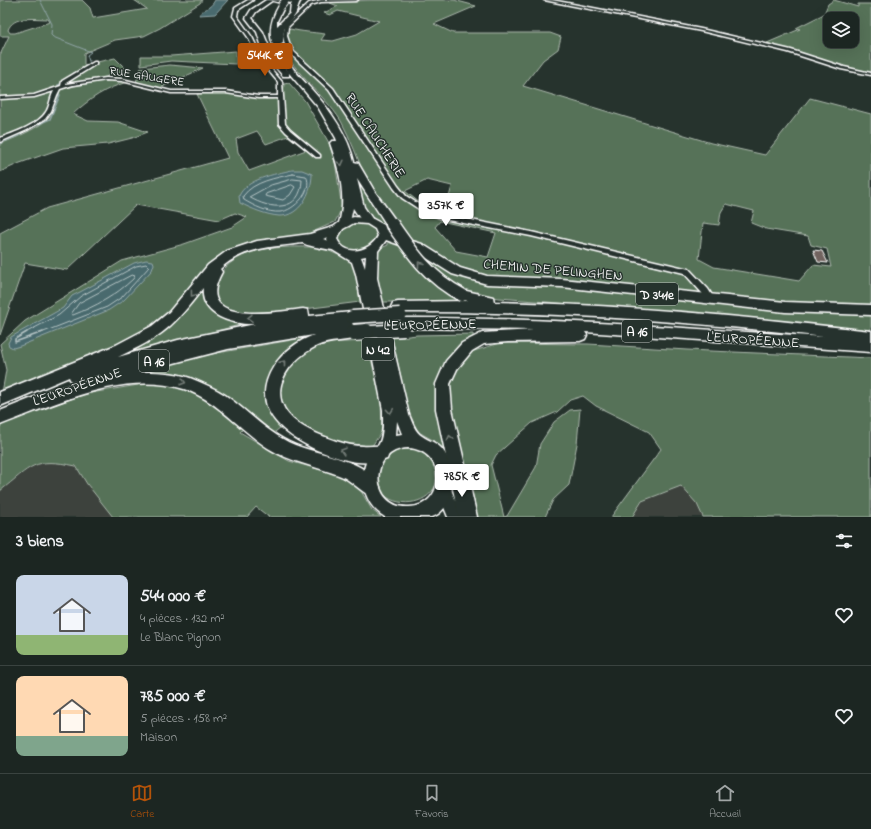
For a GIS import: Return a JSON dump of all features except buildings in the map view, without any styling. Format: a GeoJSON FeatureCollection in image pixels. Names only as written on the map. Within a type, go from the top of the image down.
{"type":"FeatureCollection","features":[{"type":"Feature","properties":{"kind":"highway"},"geometry":{"type":"LineString","coordinates":[[0,399],[116,351],[150,334],[180,310],[218,263],[235,251],[265,242],[319,236],[341,226],[349,202],[336,145],[322,116],[297,80],[282,52],[279,41],[280,28],[293,13],[294,4],[299,0]]}},
{"type":"Feature","properties":{"kind":"highway"},"geometry":{"type":"LineString","coordinates":[[278,1],[267,23],[266,40],[271,52],[327,112],[346,151],[367,187],[427,273],[442,285],[462,295],[495,302],[593,312],[800,328],[871,337]]}},
{"type":"Feature","properties":{"kind":"highway"},"geometry":{"type":"LineString","coordinates":[[278,1],[253,11],[250,15],[250,20],[260,32],[270,56],[297,80]]}},
{"type":"Feature","properties":{"kind":"highway"},"geometry":{"type":"LineString","coordinates":[[346,151],[353,178],[358,209],[367,220]]}},
{"type":"Feature","properties":{"kind":"highway"},"geometry":{"type":"LineString","coordinates":[[335,246],[321,243],[298,243],[262,246],[243,252],[227,261],[216,272],[210,284],[210,297],[212,303],[220,311],[229,316],[243,318],[352,321],[401,319],[465,306],[593,312]]}},
{"type":"Feature","properties":{"kind":"highway","name":"L'EUROPÉENNE"},"geometry":{"type":"LineString","coordinates":[[401,319],[446,313],[540,316],[871,337]]}},
{"type":"Feature","properties":{"kind":"highway"},"geometry":{"type":"LineString","coordinates":[[384,450],[369,455],[355,454],[312,440],[288,424],[278,412],[274,400],[273,387],[276,374],[284,362],[294,352],[352,321],[401,319],[492,331],[580,335],[758,347],[871,347]]}},
{"type":"Feature","properties":{"kind":"highway","name":"L'EUROPÉENNE"},"geometry":{"type":"LineString","coordinates":[[401,319],[556,326],[871,347]]}},
{"type":"Feature","properties":{"kind":"highway","name":"L'EUROPÉENNE"},"geometry":{"type":"LineString","coordinates":[[0,403],[92,370],[180,345],[265,328],[352,321]]}},
{"type":"Feature","properties":{"kind":"highway","name":"L'EUROPÉENNE"},"geometry":{"type":"LineString","coordinates":[[0,413],[107,375],[181,354],[352,321]]}},
{"type":"Feature","properties":{"kind":"highway"},"geometry":{"type":"LineString","coordinates":[[468,517],[444,409],[443,387],[445,376],[451,365],[467,347],[486,339],[508,336],[580,335]]}},
{"type":"Feature","properties":{"kind":"highway"},"geometry":{"type":"LineString","coordinates":[[0,418],[68,393],[116,380],[142,377],[174,380],[197,387],[211,394],[266,437],[283,448],[300,456],[345,471],[366,480],[372,486]]}},
{"type":"Feature","properties":{"kind":"main road"},"geometry":{"type":"LineString","coordinates":[[356,220],[367,220],[377,225],[382,233],[382,240],[376,248],[362,254],[349,254],[341,251],[335,246],[332,239],[341,226],[356,220]]}},
{"type":"Feature","properties":{"kind":"main road","name":"CHEMIN DE PELINGHEN"},"geometry":{"type":"LineString","coordinates":[[382,233],[418,247],[456,271],[479,278],[499,281],[556,282],[711,300],[798,308],[871,310]]}},
{"type":"Feature","properties":{"kind":"main road","name":"CHEMIN DE PELINGHEN"},"geometry":{"type":"LineString","coordinates":[[376,248],[389,242],[402,242]]}},
{"type":"Feature","properties":{"kind":"main road","name":"N 42"},"geometry":{"type":"LineString","coordinates":[[376,248],[371,258],[372,278],[396,393],[405,423],[416,441]]}},
{"type":"Feature","properties":{"kind":"main road","name":"N 42"},"geometry":{"type":"LineString","coordinates":[[349,254],[357,260],[361,270],[388,400],[390,427],[384,450]]}},
{"type":"Feature","properties":{"kind":"main road"},"geometry":{"type":"LineString","coordinates":[[401,441],[416,441],[429,446],[440,457],[445,473],[444,487],[438,500],[429,508],[416,515],[406,516],[393,514],[384,508],[375,497],[372,486],[372,470],[384,450],[401,441]]}},
{"type":"Feature","properties":{"kind":"street"},"geometry":{"type":"LineString","coordinates":[[250,0],[238,7],[234,15],[250,37],[260,58],[278,79],[281,97],[281,116],[284,127],[318,156]]}},
{"type":"Feature","properties":{"kind":"street"},"geometry":{"type":"LineString","coordinates":[[278,1],[283,2],[299,0]]}},
{"type":"Feature","properties":{"kind":"street","name":"RUE CAUCHERIE"},"geometry":{"type":"LineString","coordinates":[[356,0],[324,1],[306,6],[288,25],[285,31],[286,42],[296,59],[328,84],[394,185],[412,202],[431,213],[445,217],[526,233],[686,272],[705,291],[711,300]]}},
{"type":"Feature","properties":{"kind":"street"},"geometry":{"type":"LineString","coordinates":[[546,0],[698,29],[792,51],[849,70],[871,74]]}},
{"type":"Feature","properties":{"kind":"street"},"geometry":{"type":"LineString","coordinates":[[65,86],[63,85],[64,82],[94,63]]}},
{"type":"Feature","properties":{"kind":"street","name":"RUE GAUGERE"},"geometry":{"type":"LineString","coordinates":[[0,98],[34,96],[65,86],[111,79],[122,80],[171,92],[226,92],[258,97],[281,97]]}},
{"type":"Feature","properties":{"kind":"street"},"geometry":{"type":"LineString","coordinates":[[0,140],[41,120],[47,114],[55,92],[59,89]]}},
{"type":"Feature","properties":{"kind":"street"},"geometry":{"type":"LineString","coordinates":[[444,487],[447,499],[456,517]]}},
{"type":"Feature","properties":{"kind":"shaded area"},"geometry":{"type":"Polygon","coordinates":[[[54,462],[76,466],[87,484],[113,517],[0,517],[0,491],[36,463],[54,462]]]}},
{"type":"Feature","properties":{"kind":"shaded area"},"geometry":{"type":"Polygon","coordinates":[[[681,486],[697,504],[703,517],[632,517],[642,501],[681,486]]]}},
{"type":"Feature","properties":{"kind":"green space"},"geometry":{"type":"Polygon","coordinates":[[[0,0],[82,0],[90,8],[93,18],[147,9],[134,0],[202,0],[200,3],[160,28],[144,36],[115,40],[84,53],[84,65],[115,58],[125,68],[124,71],[110,74],[105,78],[56,88],[49,106],[43,116],[25,128],[0,138],[0,55],[9,36],[0,36],[0,0]],[[48,19],[19,20],[11,25],[8,30],[10,33],[15,33],[50,22],[48,19]]]}},
{"type":"Feature","properties":{"kind":"green space"},"geometry":{"type":"Polygon","coordinates":[[[371,0],[454,0],[476,6],[434,24],[453,33],[550,33],[561,37],[558,49],[543,60],[523,86],[711,143],[765,155],[810,98],[871,114],[871,330],[488,297],[475,302],[382,302],[375,272],[377,250],[388,245],[386,230],[384,226],[371,219],[364,207],[359,182],[366,179],[341,121],[290,60],[284,49],[281,37],[290,29],[325,34],[321,40],[333,41],[357,34],[379,21],[338,11],[330,15],[324,13],[338,6],[330,3],[371,0]],[[427,180],[405,191],[420,203],[434,209],[449,197],[452,186],[427,180]],[[726,204],[721,212],[719,225],[703,223],[699,259],[714,267],[799,281],[813,265],[831,267],[827,249],[811,245],[808,236],[766,229],[751,223],[754,211],[726,204]],[[440,221],[435,227],[456,251],[488,257],[496,233],[440,221]]]}},
{"type":"Feature","properties":{"kind":"green space"},"geometry":{"type":"Polygon","coordinates":[[[834,0],[858,7],[858,4],[871,4],[871,75],[833,66],[767,43],[800,29],[796,28],[823,14],[823,48],[859,48],[859,12],[825,12],[828,4],[834,0]]]}},
{"type":"Feature","properties":{"kind":"green space"},"geometry":{"type":"Polygon","coordinates":[[[236,51],[236,64],[171,61],[141,65],[141,56],[171,56],[236,51]]]}},
{"type":"Feature","properties":{"kind":"green space"},"geometry":{"type":"Polygon","coordinates":[[[170,65],[203,68],[160,88],[136,82],[141,68],[170,65]]]}},
{"type":"Feature","properties":{"kind":"green space"},"geometry":{"type":"Polygon","coordinates":[[[106,80],[128,82],[113,87],[98,95],[73,114],[88,121],[118,122],[148,132],[108,144],[63,148],[20,163],[0,172],[0,144],[27,132],[46,120],[54,110],[60,89],[106,80]]]}},
{"type":"Feature","properties":{"kind":"green space"},"geometry":{"type":"Polygon","coordinates":[[[289,83],[305,101],[329,143],[335,162],[342,208],[335,222],[308,234],[265,240],[244,245],[223,253],[176,306],[140,333],[114,346],[2,393],[6,370],[0,344],[25,321],[122,261],[184,244],[232,227],[247,217],[235,213],[219,220],[136,205],[67,270],[25,263],[0,335],[0,233],[47,208],[228,158],[197,94],[236,94],[273,99],[283,96],[284,84],[289,83]],[[257,131],[236,139],[238,152],[249,171],[306,150],[288,136],[266,144],[257,131]]]}},
{"type":"Feature","properties":{"kind":"green space"},"geometry":{"type":"Polygon","coordinates":[[[361,223],[371,226],[376,230],[377,236],[375,241],[370,246],[363,249],[354,251],[344,249],[337,241],[339,233],[348,226],[361,223]]]}},
{"type":"Feature","properties":{"kind":"green space"},"geometry":{"type":"Polygon","coordinates":[[[320,247],[350,260],[354,265],[360,302],[272,313],[246,313],[243,324],[110,359],[202,290],[216,285],[224,270],[234,260],[257,251],[270,248],[320,247]]]}},
{"type":"Feature","properties":{"kind":"green space"},"geometry":{"type":"Polygon","coordinates":[[[473,334],[474,351],[500,343],[588,344],[871,358],[871,517],[703,517],[697,504],[681,486],[642,501],[632,517],[611,517],[661,449],[649,432],[596,406],[583,396],[570,400],[557,412],[532,423],[496,455],[491,465],[504,517],[474,517],[449,455],[436,442],[417,431],[408,409],[392,338],[417,335],[473,334]]]}},
{"type":"Feature","properties":{"kind":"green space"},"geometry":{"type":"Polygon","coordinates":[[[315,336],[325,343],[367,341],[381,401],[382,431],[372,446],[359,448],[316,438],[290,419],[274,433],[255,417],[240,432],[289,461],[336,474],[357,484],[372,510],[381,517],[269,517],[256,507],[247,517],[113,517],[87,484],[76,466],[62,463],[41,463],[34,466],[0,491],[0,425],[85,394],[138,385],[147,369],[211,354],[315,336]]]}},
{"type":"Feature","properties":{"kind":"green space"},"geometry":{"type":"Polygon","coordinates":[[[580,409],[577,444],[569,485],[553,500],[545,517],[504,517],[507,516],[536,467],[540,444],[554,422],[570,410],[580,409]]]}},
{"type":"Feature","properties":{"kind":"green space"},"geometry":{"type":"Polygon","coordinates":[[[413,446],[430,457],[436,464],[438,474],[434,488],[426,497],[414,502],[402,502],[391,499],[382,492],[377,482],[379,468],[392,451],[413,446]]]}},
{"type":"Feature","properties":{"kind":"water"},"geometry":{"type":"Polygon","coordinates":[[[215,0],[228,0],[215,14],[199,15],[211,5],[215,0]]]}},
{"type":"Feature","properties":{"kind":"water"},"geometry":{"type":"Polygon","coordinates":[[[292,170],[302,170],[312,174],[310,188],[307,195],[299,208],[293,212],[279,216],[259,211],[240,203],[239,196],[248,185],[254,181],[292,170]]]}},
{"type":"Feature","properties":{"kind":"water"},"geometry":{"type":"Polygon","coordinates":[[[146,260],[153,261],[154,264],[152,270],[124,300],[109,310],[20,346],[13,348],[9,346],[8,343],[11,337],[63,308],[72,296],[134,263],[146,260]]]}},
{"type":"Feature","properties":{"kind":"waterway"},"geometry":{"type":"LineString","coordinates":[[40,0],[52,24],[51,35],[91,52],[87,55],[90,64],[87,67]]}},
{"type":"Feature","properties":{"kind":"waterway"},"geometry":{"type":"LineString","coordinates":[[70,77],[73,73],[81,70]]}},
{"type":"Feature","properties":{"kind":"waterway"},"geometry":{"type":"LineString","coordinates":[[60,87],[61,86],[58,85],[62,84]]}},
{"type":"Feature","properties":{"kind":"waterway"},"geometry":{"type":"LineString","coordinates":[[32,127],[50,119],[60,95],[57,92]]}},
{"type":"Feature","properties":{"kind":"waterway"},"geometry":{"type":"LineString","coordinates":[[0,143],[18,136],[26,130]]}}]}
